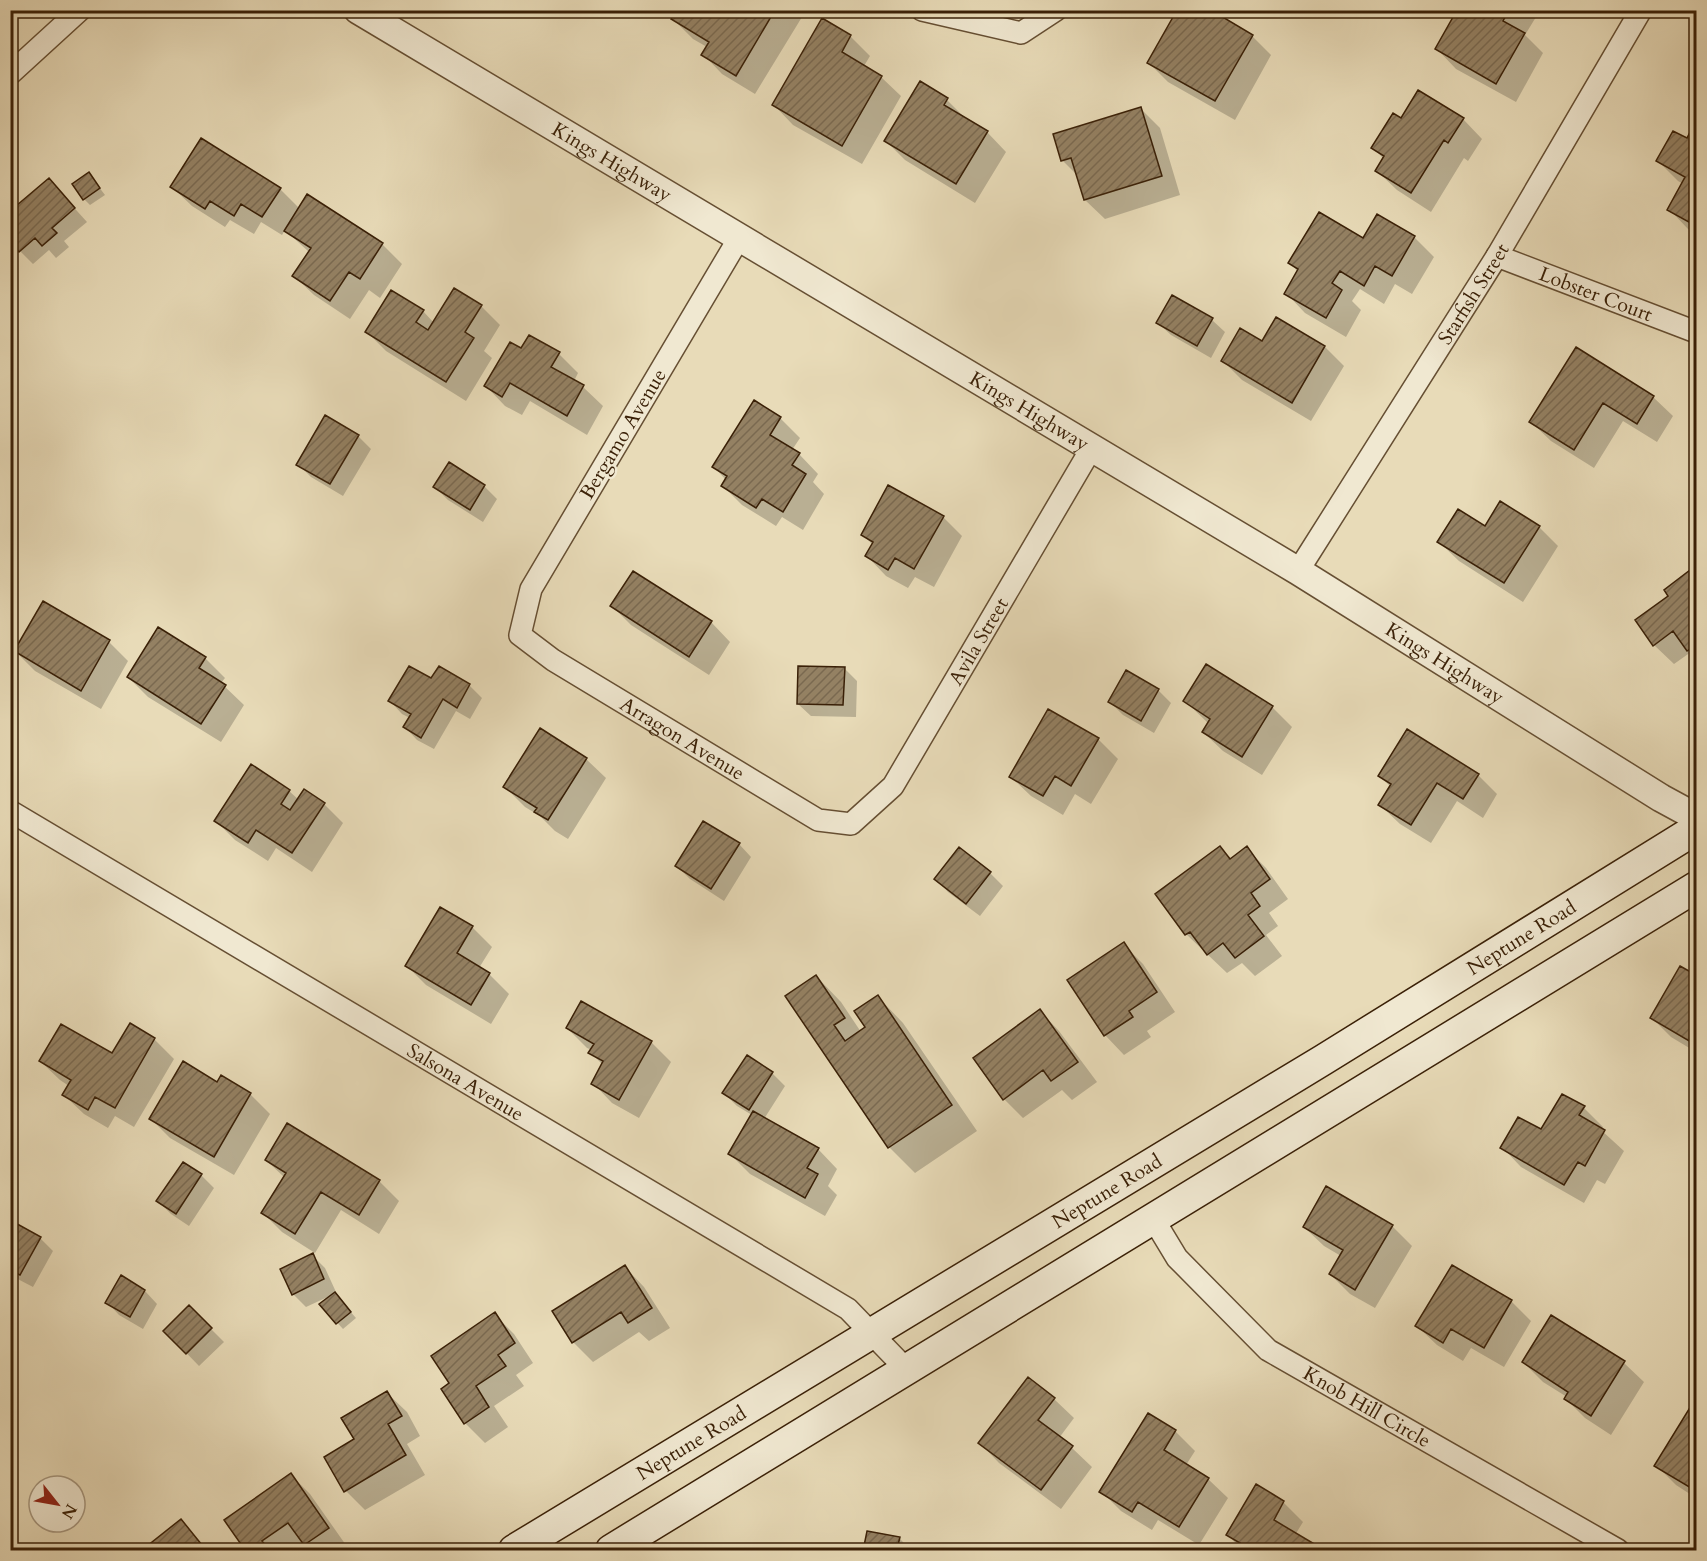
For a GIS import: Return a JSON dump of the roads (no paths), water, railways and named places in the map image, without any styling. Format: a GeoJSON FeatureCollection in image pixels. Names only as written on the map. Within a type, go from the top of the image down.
{"type":"FeatureCollection","features":[{"type":"Feature","properties":{"kind":"main road","name":"Neptune Road"},"geometry":{"type":"LineString","coordinates":[[514,1551],[1323,1060],[1696,829]]}},
{"type":"Feature","properties":{"kind":"main road"},"geometry":{"type":"LineString","coordinates":[[611,1551],[1696,887]]}},
{"type":"Feature","properties":{"kind":"street"},"geometry":{"type":"LineString","coordinates":[[10,74],[80,10]]}},
{"type":"Feature","properties":{"kind":"street","name":"Kings Highway"},"geometry":{"type":"LineString","coordinates":[[358,10],[1298,571],[1661,798],[1696,817]]}},
{"type":"Feature","properties":{"kind":"street"},"geometry":{"type":"LineString","coordinates":[[922,10],[1021,33],[1056,10]]}},
{"type":"Feature","properties":{"kind":"street","name":"Starfish Street"},"geometry":{"type":"LineString","coordinates":[[1298,571],[1497,256],[1641,10]]}},
{"type":"Feature","properties":{"kind":"street","name":"Bergamo Avenue"},"geometry":{"type":"LineString","coordinates":[[520,635],[531,590],[739,238]]}},
{"type":"Feature","properties":{"kind":"street","name":"Lobster Court"},"geometry":{"type":"LineString","coordinates":[[1497,256],[1696,332]]}},
{"type":"Feature","properties":{"kind":"street","name":"Avila Street"},"geometry":{"type":"LineString","coordinates":[[851,824],[893,786],[1091,449]]}},
{"type":"Feature","properties":{"kind":"street","name":"Arragon Avenue"},"geometry":{"type":"LineString","coordinates":[[520,635],[553,660],[818,820],[851,824]]}},
{"type":"Feature","properties":{"kind":"street","name":"Salsona Avenue"},"geometry":{"type":"LineString","coordinates":[[10,811],[848,1309],[906,1369]]}},
{"type":"Feature","properties":{"kind":"street","name":"Knob Hill Circle"},"geometry":{"type":"LineString","coordinates":[[1154,1220],[1177,1258],[1268,1350],[1618,1551]]}}]}
